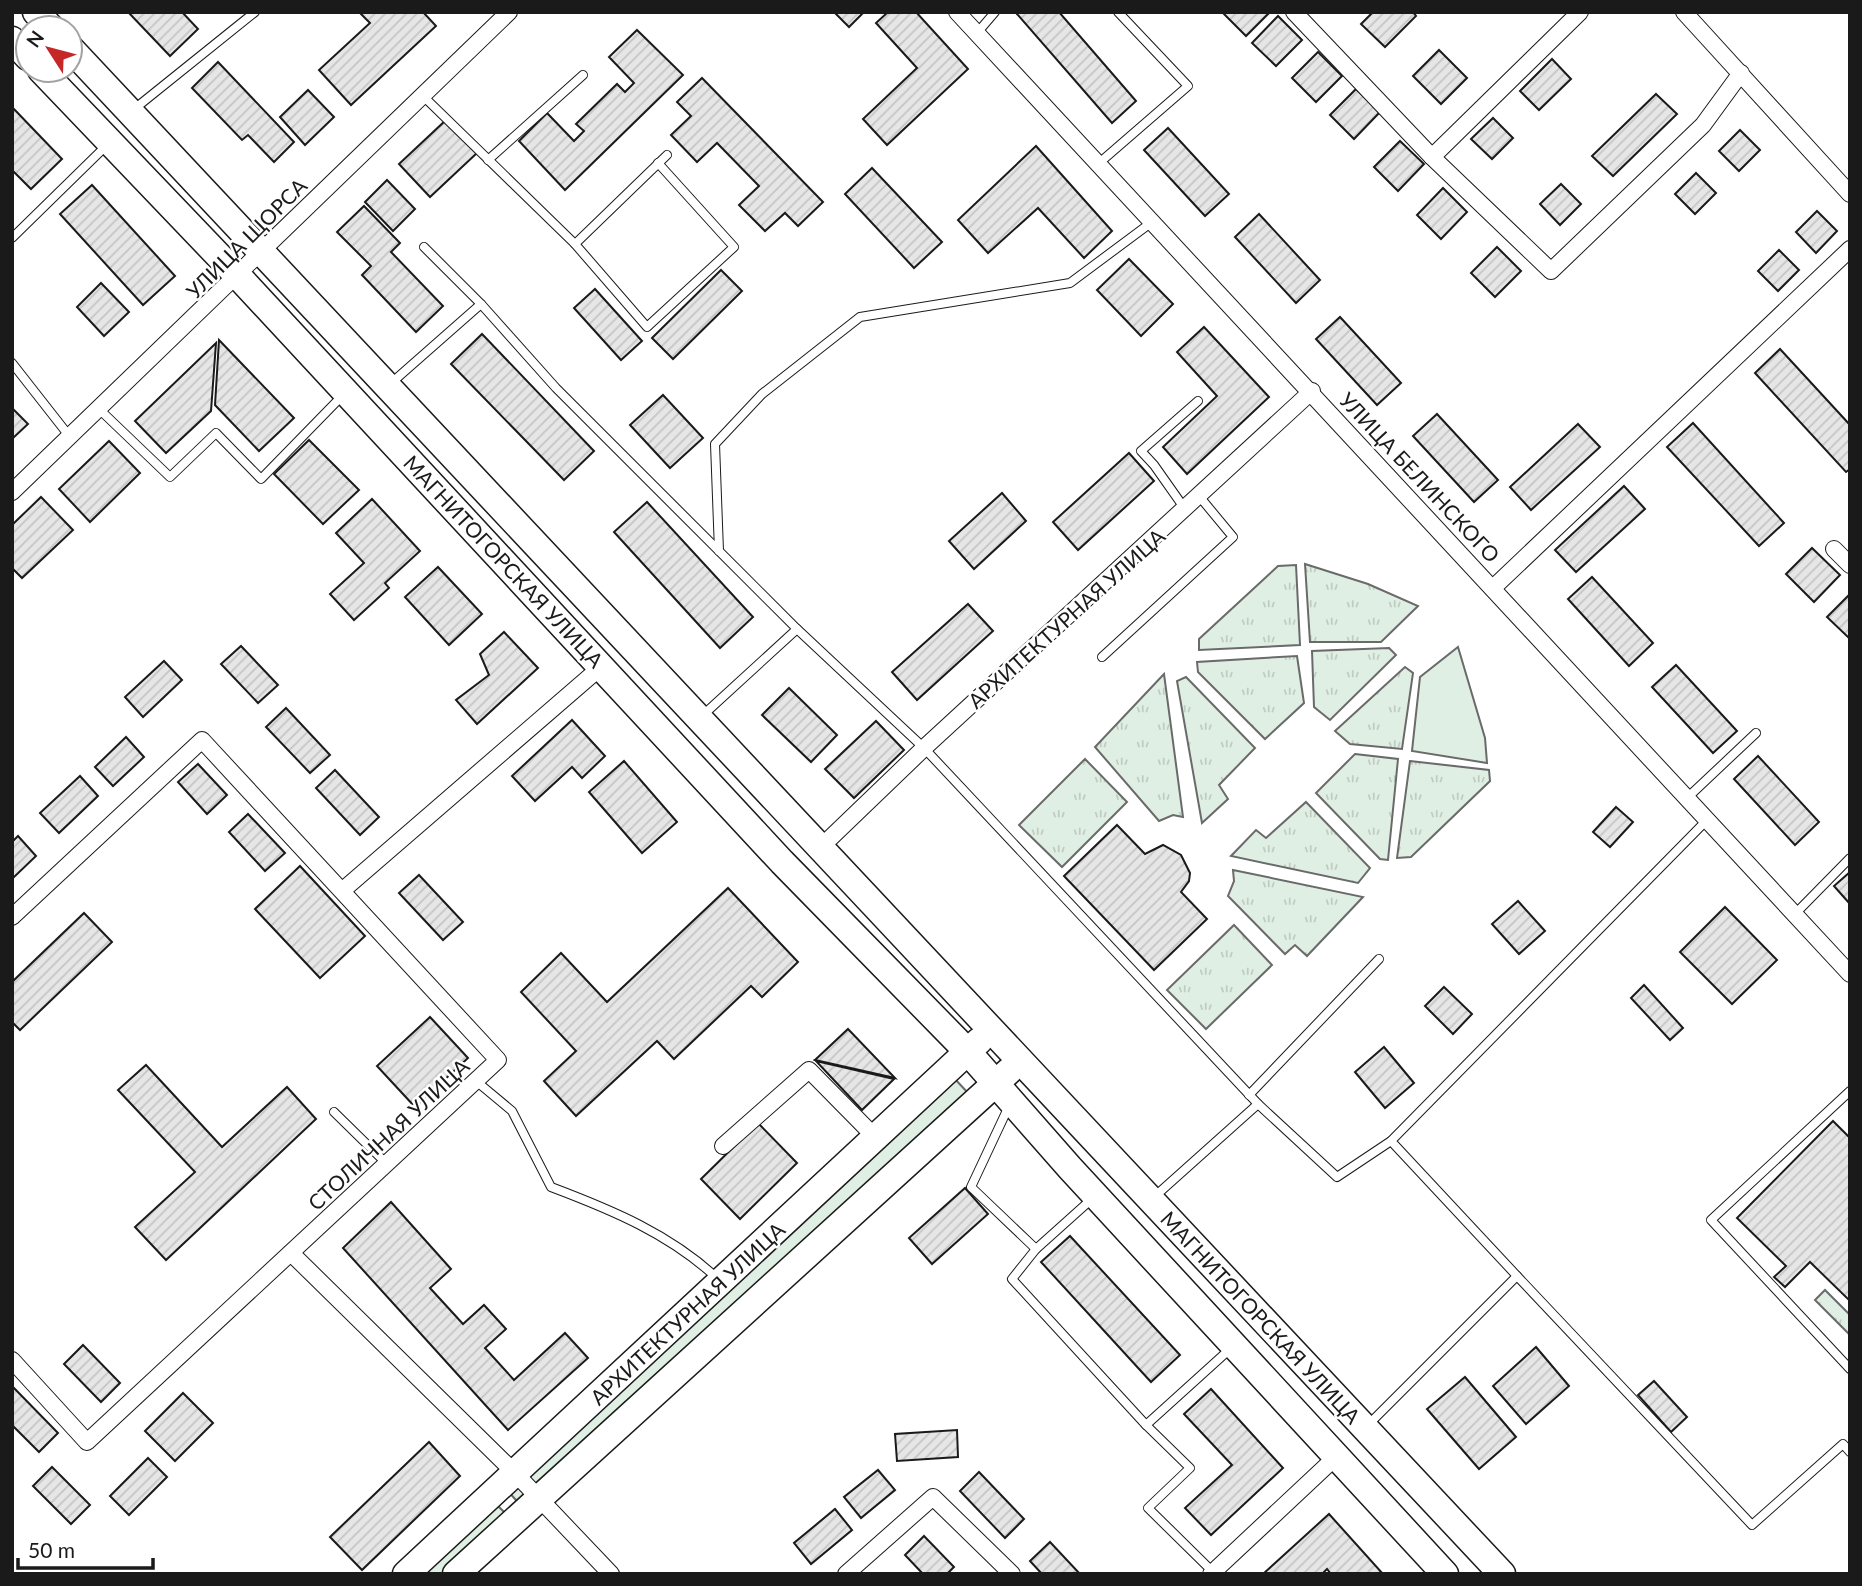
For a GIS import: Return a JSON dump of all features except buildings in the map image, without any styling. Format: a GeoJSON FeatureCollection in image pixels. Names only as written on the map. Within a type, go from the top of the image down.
{"type":"FeatureCollection","features":[{"type":"Feature","properties":{"kind":"main road","name":"МАГНИТОГОРСКАЯ УЛИЦА"},"geometry":{"type":"LineString","coordinates":[[84,63],[993,1028],[1502,1574]]}},
{"type":"Feature","properties":{"kind":"main road","name":"МАГНИТОГОРСКАЯ УЛИЦА"},"geometry":{"type":"LineString","coordinates":[[54,84],[239,276],[782,862],[968,1052],[1445,1574]]}},
{"type":"Feature","properties":{"kind":"main road"},"geometry":{"type":"LineString","coordinates":[[968,1052],[993,1028]]}},
{"type":"Feature","properties":{"kind":"main road","name":"АРХИТЕКТУРНАЯ УЛИЦА"},"geometry":{"type":"LineString","coordinates":[[407,1574],[968,1052]]}},
{"type":"Feature","properties":{"kind":"main road"},"geometry":{"type":"LineString","coordinates":[[1004,1091],[1021,1060]]}},
{"type":"Feature","properties":{"kind":"main road","name":"АРХИТЕКТУРНАЯ УЛИЦА"},"geometry":{"type":"LineString","coordinates":[[456,1574],[537,1498],[1004,1091]]}},
{"type":"Feature","properties":{"kind":"street","name":"УЛИЦА ЩОРСА"},"geometry":{"type":"LineString","coordinates":[[12,492],[239,276],[421,94],[509,12]]}},
{"type":"Feature","properties":{"kind":"street","name":"УЛИЦА БЕЛИНСКОГО"},"geometry":{"type":"LineString","coordinates":[[957,12],[1494,587],[1706,821],[1850,974]]}},
{"type":"Feature","properties":{"kind":"street"},"geometry":{"type":"LineString","coordinates":[[1294,12],[1432,157],[1551,271],[1703,125],[1741,73]]}},
{"type":"Feature","properties":{"kind":"street"},"geometry":{"type":"LineString","coordinates":[[1432,157],[1580,12]]}},
{"type":"Feature","properties":{"kind":"street"},"geometry":{"type":"LineString","coordinates":[[1684,12],[1850,194]]}},
{"type":"Feature","properties":{"kind":"street"},"geometry":{"type":"LineString","coordinates":[[1494,587],[1850,249]]}},
{"type":"Feature","properties":{"kind":"street","name":"АРХИТЕКТУРНАЯ УЛИЦА"},"geometry":{"type":"LineString","coordinates":[[821,848],[924,748],[1312,391]]}},
{"type":"Feature","properties":{"kind":"street"},"geometry":{"type":"LineString","coordinates":[[1833,548],[1850,565]]}},
{"type":"Feature","properties":{"kind":"street"},"geometry":{"type":"LineString","coordinates":[[343,890],[602,666]]}},
{"type":"Feature","properties":{"kind":"street","name":"СТОЛИЧНАЯ УЛИЦА"},"geometry":{"type":"LineString","coordinates":[[12,917],[202,740],[498,1060],[87,1442],[12,1360]]}},
{"type":"Feature","properties":{"kind":"street"},"geometry":{"type":"LineString","coordinates":[[723,1146],[809,1070],[876,1138]]}},
{"type":"Feature","properties":{"kind":"street"},"geometry":{"type":"LineString","coordinates":[[291,1254],[515,1474],[611,1574]]}},
{"type":"Feature","properties":{"kind":"street"},"geometry":{"type":"LineString","coordinates":[[1212,1573],[1338,1455]]}},
{"type":"Feature","properties":{"kind":"street"},"geometry":{"type":"LineString","coordinates":[[846,1574],[933,1497],[1012,1574]]}},
{"type":"Feature","properties":{"kind":"lane"},"geometry":{"type":"LineString","coordinates":[[130,111],[255,12]]}},
{"type":"Feature","properties":{"kind":"lane"},"geometry":{"type":"LineString","coordinates":[[977,33],[995,12]]}},
{"type":"Feature","properties":{"kind":"lane"},"geometry":{"type":"LineString","coordinates":[[1097,164],[1188,86],[1118,12]]}},
{"type":"Feature","properties":{"kind":"lane"},"geometry":{"type":"LineString","coordinates":[[488,160],[583,75]]}},
{"type":"Feature","properties":{"kind":"lane"},"geometry":{"type":"LineString","coordinates":[[421,94],[575,244],[647,327],[734,247],[658,163]]}},
{"type":"Feature","properties":{"kind":"lane"},"geometry":{"type":"LineString","coordinates":[[12,238],[110,142]]}},
{"type":"Feature","properties":{"kind":"lane"},"geometry":{"type":"LineString","coordinates":[[575,244],[667,155]]}},
{"type":"Feature","properties":{"kind":"lane"},"geometry":{"type":"LineString","coordinates":[[719,551],[715,444],[762,394],[860,317],[1070,283],[1152,222]]}},
{"type":"Feature","properties":{"kind":"lane"},"geometry":{"type":"LineString","coordinates":[[424,247],[481,304],[556,388],[797,629],[924,748],[1249,1095],[1337,1177],[1391,1141],[1706,821]]}},
{"type":"Feature","properties":{"kind":"lane"},"geometry":{"type":"LineString","coordinates":[[388,386],[481,304]]}},
{"type":"Feature","properties":{"kind":"lane"},"geometry":{"type":"LineString","coordinates":[[12,363],[70,437]]}},
{"type":"Feature","properties":{"kind":"lane"},"geometry":{"type":"LineString","coordinates":[[99,409],[170,477],[216,433],[261,479],[346,392]]}},
{"type":"Feature","properties":{"kind":"lane"},"geometry":{"type":"LineString","coordinates":[[1185,509],[1141,451],[1198,401]]}},
{"type":"Feature","properties":{"kind":"lane"},"geometry":{"type":"LineString","coordinates":[[1102,657],[1233,537],[1199,496]]}},
{"type":"Feature","properties":{"kind":"lane"},"geometry":{"type":"LineString","coordinates":[[700,718],[797,629]]}},
{"type":"Feature","properties":{"kind":"lane"},"geometry":{"type":"LineString","coordinates":[[1686,799],[1756,733]]}},
{"type":"Feature","properties":{"kind":"lane"},"geometry":{"type":"LineString","coordinates":[[1794,915],[1850,858]]}},
{"type":"Feature","properties":{"kind":"lane"},"geometry":{"type":"LineString","coordinates":[[1249,1095],[1379,959]]}},
{"type":"Feature","properties":{"kind":"lane"},"geometry":{"type":"LineString","coordinates":[[476,1081],[512,1111],[551,1187],[607,1208],[689,1252],[721,1282]]}},
{"type":"Feature","properties":{"kind":"lane"},"geometry":{"type":"LineString","coordinates":[[1004,1091],[971,1187],[1036,1249]]}},
{"type":"Feature","properties":{"kind":"lane"},"geometry":{"type":"LineString","coordinates":[[1850,1091],[1711,1220],[1850,1368]]}},
{"type":"Feature","properties":{"kind":"lane"},"geometry":{"type":"LineString","coordinates":[[1151,1200],[1258,1104]]}},
{"type":"Feature","properties":{"kind":"lane"},"geometry":{"type":"LineString","coordinates":[[334,1112],[387,1164]]}},
{"type":"Feature","properties":{"kind":"lane"},"geometry":{"type":"LineString","coordinates":[[1391,1141],[1752,1525],[1843,1444],[1850,1452]]}},
{"type":"Feature","properties":{"kind":"lane"},"geometry":{"type":"LineString","coordinates":[[1096,1195],[1036,1249],[1012,1279],[1146,1425],[1190,1468],[1148,1508],[1212,1573]]}},
{"type":"Feature","properties":{"kind":"lane"},"geometry":{"type":"LineString","coordinates":[[1365,1428],[1517,1276]]}},
{"type":"Feature","properties":{"kind":"lane"},"geometry":{"type":"LineString","coordinates":[[1146,1425],[1235,1344]]}},
{"type":"Feature","properties":{"kind":"green space"},"geometry":{"type":"Polygon","coordinates":[[[1305,564],[1368,584],[1418,606],[1381,642],[1310,642],[1305,564]]]}},
{"type":"Feature","properties":{"kind":"green space"},"geometry":{"type":"Polygon","coordinates":[[[1296,565],[1300,645],[1199,650],[1199,639],[1278,566],[1296,565]]]}},
{"type":"Feature","properties":{"kind":"green space"},"geometry":{"type":"Polygon","coordinates":[[[1458,647],[1485,738],[1487,763],[1412,751],[1420,677],[1458,647]]]}},
{"type":"Feature","properties":{"kind":"green space"},"geometry":{"type":"Polygon","coordinates":[[[1389,648],[1396,655],[1330,720],[1314,707],[1312,651],[1389,648]]]}},
{"type":"Feature","properties":{"kind":"green space"},"geometry":{"type":"Polygon","coordinates":[[[1297,656],[1304,703],[1265,739],[1198,672],[1197,662],[1297,656]]]}},
{"type":"Feature","properties":{"kind":"green space"},"geometry":{"type":"Polygon","coordinates":[[[1405,667],[1413,673],[1402,749],[1350,744],[1335,731],[1405,667]]]}},
{"type":"Feature","properties":{"kind":"green space"},"geometry":{"type":"Polygon","coordinates":[[[1164,674],[1183,817],[1173,815],[1159,821],[1095,747],[1164,674]]]}},
{"type":"Feature","properties":{"kind":"green space"},"geometry":{"type":"Polygon","coordinates":[[[1186,677],[1255,748],[1219,785],[1228,799],[1202,823],[1177,681],[1186,677]]]}},
{"type":"Feature","properties":{"kind":"green space"},"geometry":{"type":"Polygon","coordinates":[[[1355,754],[1398,759],[1388,860],[1380,859],[1316,793],[1355,754]]]}},
{"type":"Feature","properties":{"kind":"green space"},"geometry":{"type":"Polygon","coordinates":[[[1085,759],[1127,802],[1062,867],[1019,825],[1085,759]]]}},
{"type":"Feature","properties":{"kind":"green space"},"geometry":{"type":"Polygon","coordinates":[[[1410,761],[1489,770],[1490,781],[1411,857],[1397,858],[1410,761]]]}},
{"type":"Feature","properties":{"kind":"green space"},"geometry":{"type":"Polygon","coordinates":[[[1306,802],[1370,868],[1358,883],[1231,856],[1256,830],[1266,838],[1306,802]]]}},
{"type":"Feature","properties":{"kind":"green space"},"geometry":{"type":"Polygon","coordinates":[[[1233,870],[1363,897],[1307,956],[1295,945],[1285,954],[1228,896],[1234,881],[1233,870]]]}},
{"type":"Feature","properties":{"kind":"green space"},"geometry":{"type":"Polygon","coordinates":[[[1234,925],[1272,965],[1206,1029],[1167,990],[1234,925]]]}},
{"type":"Feature","properties":{"kind":"green space"},"geometry":{"type":"Polygon","coordinates":[[[953,1077],[970,1095],[523,1508],[507,1490],[953,1077]]]}},
{"type":"Feature","properties":{"kind":"green space"},"geometry":{"type":"Polygon","coordinates":[[[1825,1290],[1850,1315],[1850,1335],[1815,1300],[1825,1290]]]}},
{"type":"Feature","properties":{"kind":"green space"},"geometry":{"type":"Polygon","coordinates":[[[496,1504],[509,1517],[449,1574],[420,1574],[496,1504]]]}}]}
